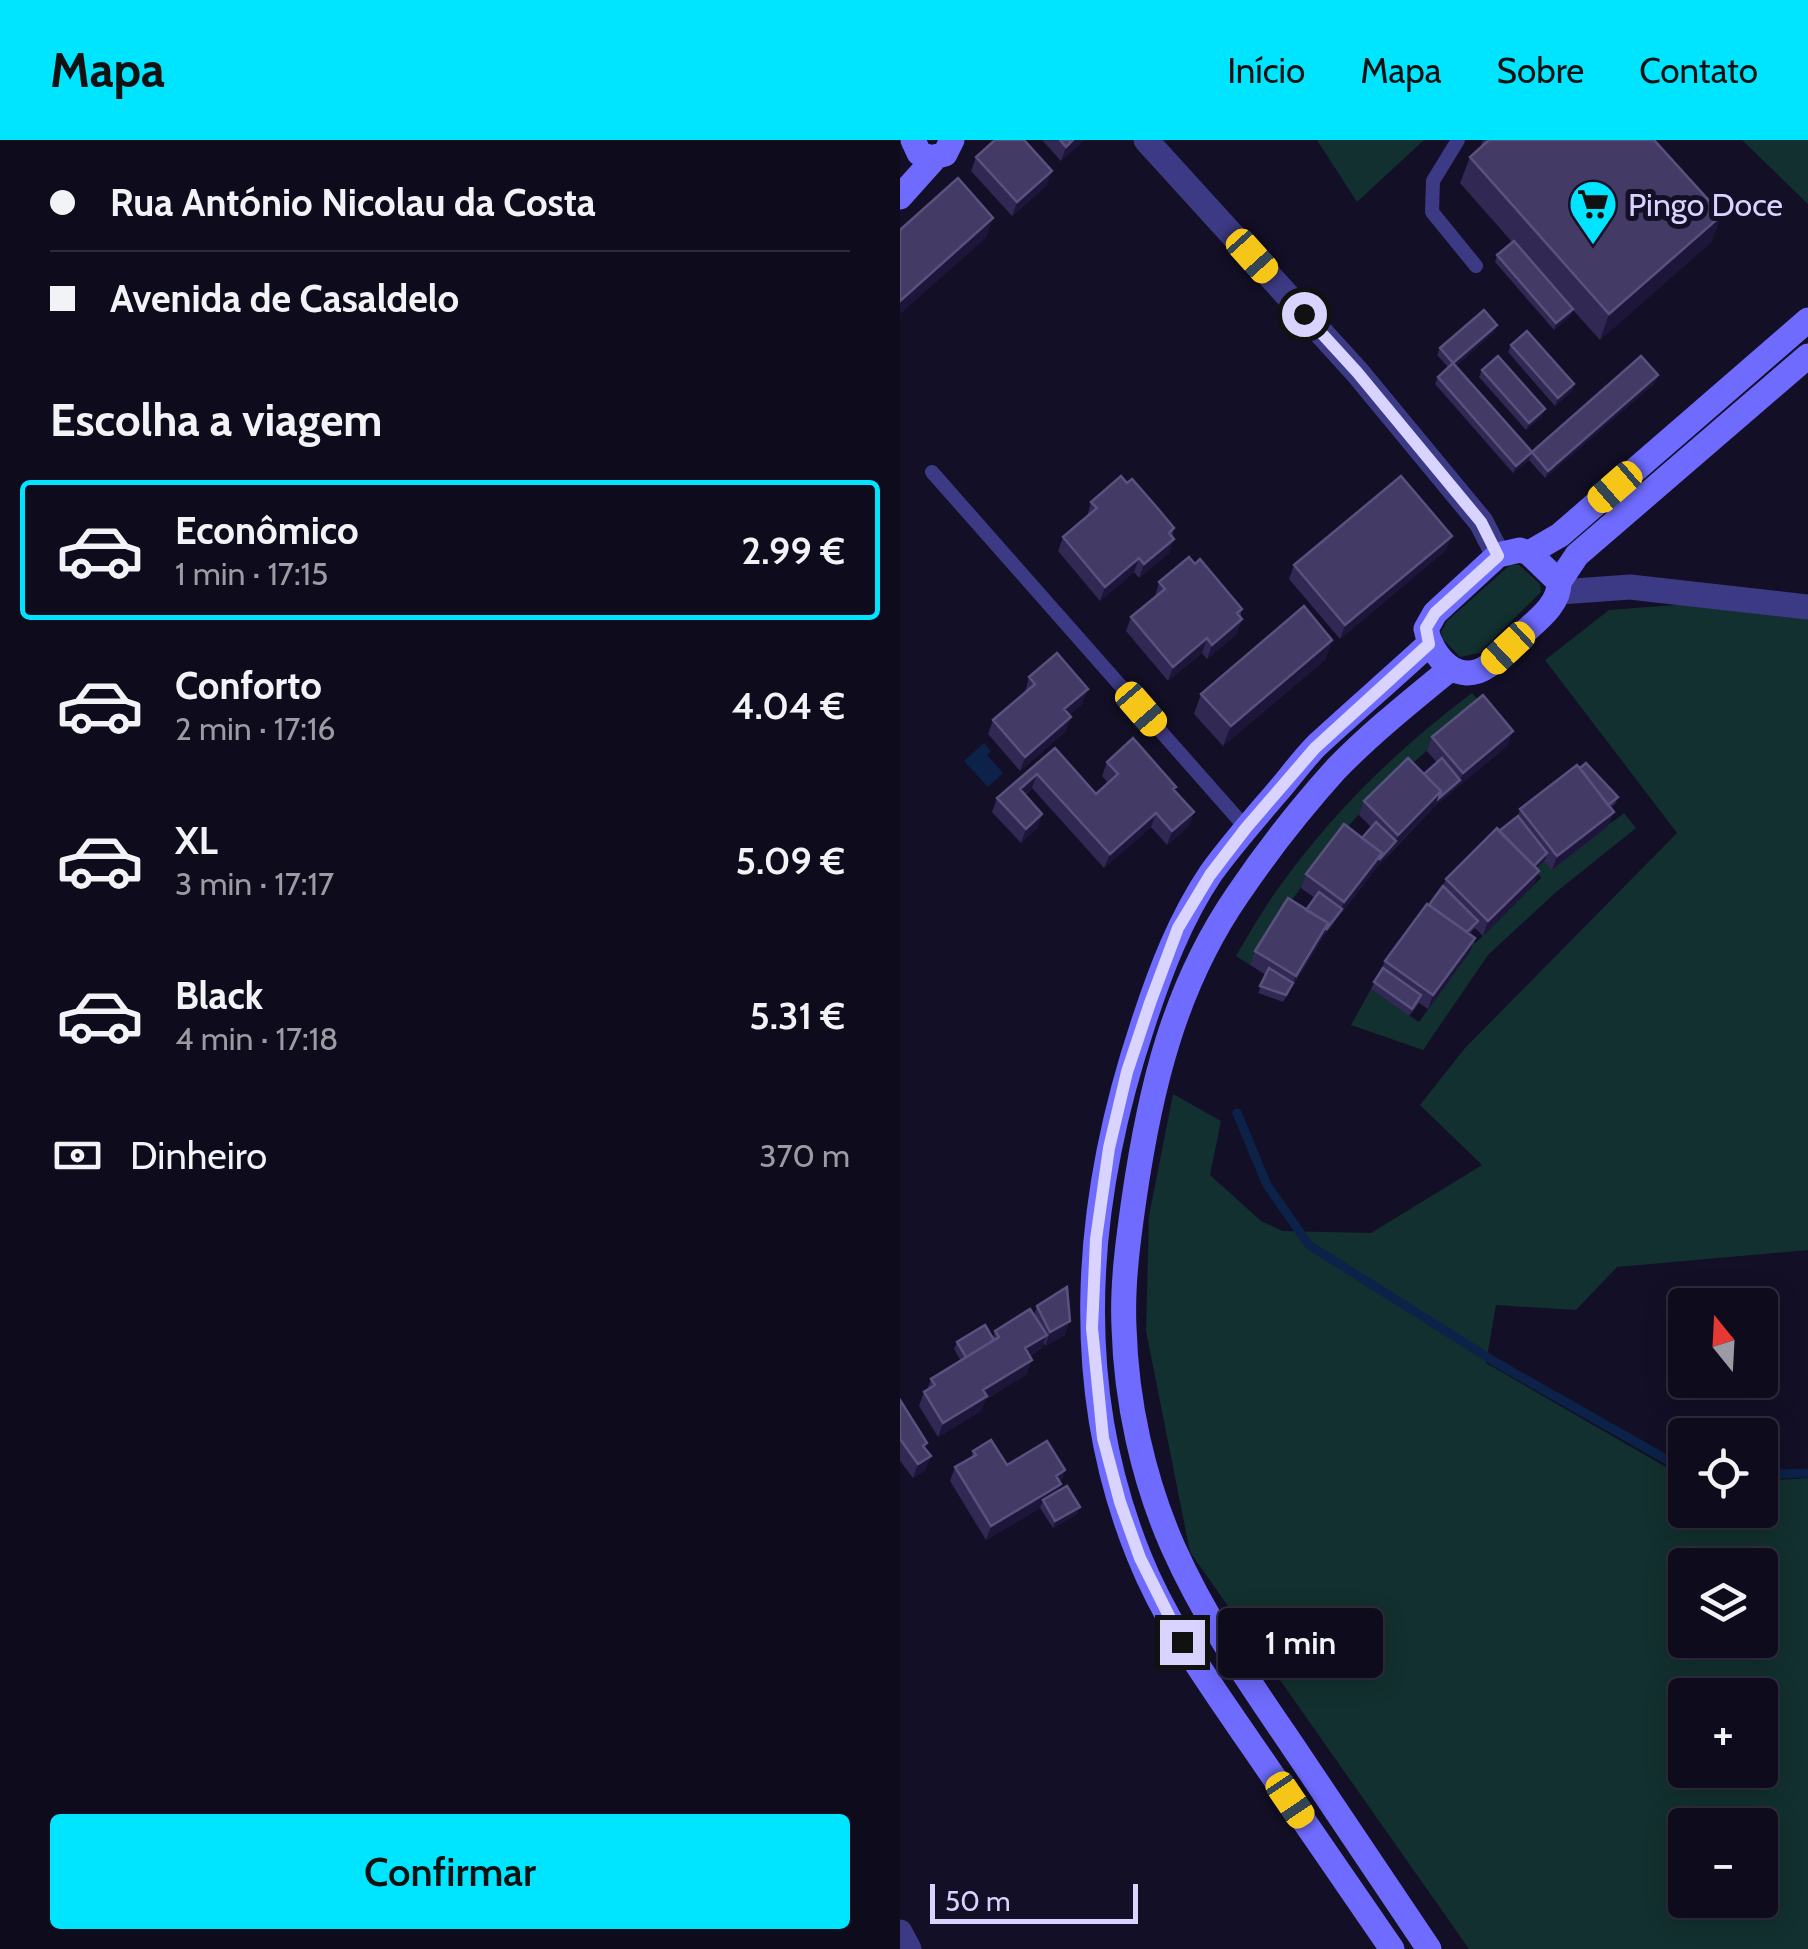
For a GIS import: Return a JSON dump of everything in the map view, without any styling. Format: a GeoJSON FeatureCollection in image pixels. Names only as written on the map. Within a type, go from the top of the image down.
{"type":"FeatureCollection","features":[{"type":"Feature","properties":{"kind":"street"},"geometry":{"type":"LineString","coordinates":[[1146,140],[1357,372],[1481,522],[1498,556]]}},
{"type":"Feature","properties":{"kind":"street"},"geometry":{"type":"LineString","coordinates":[[900,196],[923,151]]}},
{"type":"Feature","properties":{"kind":"street"},"geometry":{"type":"LineString","coordinates":[[1529,553],[1560,535],[1808,320]]}},
{"type":"Feature","properties":{"kind":"street"},"geometry":{"type":"LineString","coordinates":[[1808,356],[1577,556],[1559,587],[1549,609],[1487,667],[1471,674],[1450,669],[1429,644],[1426,628],[1435,613],[1498,556],[1520,550],[1529,553],[1559,587],[1630,588],[1808,607]]}},
{"type":"Feature","properties":{"kind":"street"},"geometry":{"type":"LineString","coordinates":[[1392,1949],[1182,1642],[1140,1558],[1103,1438],[1092,1328],[1096,1239],[1109,1148],[1127,1072],[1178,928],[1210,875],[1315,748],[1429,644]]}},
{"type":"Feature","properties":{"kind":"street"},"geometry":{"type":"LineString","coordinates":[[1429,1949],[1212,1625],[1173,1548],[1152,1495],[1136,1434],[1124,1326],[1128,1242],[1155,1078],[1176,1011],[1208,944],[1237,894],[1301,810],[1385,723],[1450,669]]}},
{"type":"Feature","properties":{"kind":"street"},"geometry":{"type":"LineString","coordinates":[[900,1932],[909,1949]]}},
{"type":"Feature","properties":{"kind":"lane"},"geometry":{"type":"LineString","coordinates":[[1458,140],[1433,181],[1432,212],[1476,266]]}},
{"type":"Feature","properties":{"kind":"lane"},"geometry":{"type":"LineString","coordinates":[[932,472],[1246,828]]}},
{"type":"Feature","properties":{"kind":"green space"},"geometry":{"type":"Polygon","coordinates":[[[1317,140],[1424,140],[1357,202],[1317,140]]]}},
{"type":"Feature","properties":{"kind":"green space"},"geometry":{"type":"Polygon","coordinates":[[[1742,140],[1808,140],[1808,204],[1742,140]]]}},
{"type":"Feature","properties":{"kind":"green space"},"geometry":{"type":"Polygon","coordinates":[[[1510,565],[1519,565],[1540,584],[1541,592],[1479,653],[1460,657],[1441,632],[1447,621],[1510,565]]]}},
{"type":"Feature","properties":{"kind":"green space"},"geometry":{"type":"Polygon","coordinates":[[[1808,595],[1808,1250],[1617,1267],[1576,1310],[1496,1305],[1486,1363],[1668,1468],[1668,1528],[1778,1528],[1778,1480],[1808,1478],[1808,1949],[1469,1949],[1190,1552],[1146,1331],[1149,1216],[1173,1094],[1221,1121],[1210,1175],[1261,1221],[1283,1231],[1371,1233],[1482,1165],[1420,1105],[1465,1048],[1677,833],[1545,660],[1609,610],[1808,595]]]}},
{"type":"Feature","properties":{"kind":"green space"},"geometry":{"type":"Polygon","coordinates":[[[1472,693],[1482,705],[1355,819],[1304,883],[1250,965],[1236,956],[1277,890],[1343,809],[1417,737],[1472,693]]]}},
{"type":"Feature","properties":{"kind":"green space"},"geometry":{"type":"Polygon","coordinates":[[[1624,813],[1636,828],[1555,893],[1488,955],[1423,1050],[1351,1025],[1371,989],[1419,1022],[1469,953],[1467,936],[1475,943],[1483,936],[1541,878],[1535,869],[1545,861],[1624,813]]]}},
{"type":"Feature","properties":{"kind":"water"},"geometry":{"type":"Polygon","coordinates":[[[984,743],[991,751],[987,755],[1003,773],[988,787],[964,761],[984,743]]]}},
{"type":"Feature","properties":{"kind":"building"},"geometry":{"type":"Polygon","coordinates":[[[995,140],[1024,140],[1052,171],[1017,202],[976,157],[995,140]]]}},
{"type":"Feature","properties":{"kind":"building"},"geometry":{"type":"Polygon","coordinates":[[[1489,140],[1654,140],[1722,215],[1609,314],[1470,157],[1489,140]]]}},
{"type":"Feature","properties":{"kind":"building"},"geometry":{"type":"Polygon","coordinates":[[[958,178],[993,218],[900,301],[900,230],[958,178]]]}},
{"type":"Feature","properties":{"kind":"building"},"geometry":{"type":"Polygon","coordinates":[[[1514,241],[1573,309],[1556,323],[1497,255],[1514,241]]]}},
{"type":"Feature","properties":{"kind":"building"},"geometry":{"type":"Polygon","coordinates":[[[1484,310],[1497,325],[1453,363],[1440,348],[1484,310]]]}},
{"type":"Feature","properties":{"kind":"building"},"geometry":{"type":"Polygon","coordinates":[[[1527,331],[1574,384],[1558,398],[1511,345],[1527,331]]]}},
{"type":"Feature","properties":{"kind":"building"},"geometry":{"type":"Polygon","coordinates":[[[1498,356],[1545,409],[1529,423],[1482,370],[1498,356]]]}},
{"type":"Feature","properties":{"kind":"building"},"geometry":{"type":"Polygon","coordinates":[[[1641,356],[1658,375],[1548,471],[1532,452],[1641,356]]]}},
{"type":"Feature","properties":{"kind":"building"},"geometry":{"type":"Polygon","coordinates":[[[1453,363],[1532,452],[1516,466],[1438,377],[1453,363]]]}},
{"type":"Feature","properties":{"kind":"building"},"geometry":{"type":"Polygon","coordinates":[[[1121,476],[1127,483],[1132,479],[1154,504],[1174,528],[1169,533],[1174,539],[1144,564],[1139,558],[1105,587],[1063,537],[1097,508],[1091,502],[1121,476]]]}},
{"type":"Feature","properties":{"kind":"building"},"geometry":{"type":"Polygon","coordinates":[[[1401,476],[1452,536],[1345,625],[1294,565],[1401,476]]]}},
{"type":"Feature","properties":{"kind":"building"},"geometry":{"type":"Polygon","coordinates":[[[1189,557],[1195,564],[1200,559],[1242,609],[1237,613],[1242,619],[1212,645],[1207,638],[1173,667],[1131,617],[1165,589],[1159,582],[1189,557]]]}},
{"type":"Feature","properties":{"kind":"building"},"geometry":{"type":"Polygon","coordinates":[[[1304,606],[1332,640],[1231,726],[1201,694],[1304,606]]]}},
{"type":"Feature","properties":{"kind":"building"},"geometry":{"type":"Polygon","coordinates":[[[1057,653],[1088,689],[1064,709],[1071,717],[1025,757],[993,720],[1035,684],[1029,677],[1057,653]]]}},
{"type":"Feature","properties":{"kind":"building"},"geometry":{"type":"Polygon","coordinates":[[[1483,695],[1513,731],[1463,773],[1432,737],[1483,695]]]}},
{"type":"Feature","properties":{"kind":"building"},"geometry":{"type":"Polygon","coordinates":[[[1133,738],[1194,812],[1172,831],[1156,813],[1110,854],[1037,774],[1020,789],[1042,814],[1026,829],[997,798],[1055,748],[1096,794],[1118,774],[1107,762],[1133,738]]]}},
{"type":"Feature","properties":{"kind":"building"},"geometry":{"type":"Polygon","coordinates":[[[1408,758],[1441,791],[1398,835],[1364,801],[1408,758]]]}},
{"type":"Feature","properties":{"kind":"building"},"geometry":{"type":"Polygon","coordinates":[[[1442,758],[1460,780],[1439,798],[1441,791],[1424,774],[1442,758]]]}},
{"type":"Feature","properties":{"kind":"building"},"geometry":{"type":"Polygon","coordinates":[[[1586,763],[1618,797],[1608,805],[1580,768],[1586,763]]]}},
{"type":"Feature","properties":{"kind":"building"},"geometry":{"type":"Polygon","coordinates":[[[1577,765],[1614,812],[1557,856],[1520,809],[1577,765]]]}},
{"type":"Feature","properties":{"kind":"building"},"geometry":{"type":"Polygon","coordinates":[[[1518,816],[1547,853],[1534,866],[1499,831],[1518,816]]]}},
{"type":"Feature","properties":{"kind":"building"},"geometry":{"type":"Polygon","coordinates":[[[1376,822],[1396,841],[1379,860],[1382,853],[1362,838],[1376,822]]]}},
{"type":"Feature","properties":{"kind":"building"},"geometry":{"type":"Polygon","coordinates":[[[1344,824],[1382,853],[1344,902],[1306,874],[1344,824]]]}},
{"type":"Feature","properties":{"kind":"building"},"geometry":{"type":"Polygon","coordinates":[[[1497,828],[1539,871],[1488,921],[1446,879],[1497,828]]]}},
{"type":"Feature","properties":{"kind":"building"},"geometry":{"type":"Polygon","coordinates":[[[1443,886],[1478,921],[1467,932],[1429,905],[1443,886]]]}},
{"type":"Feature","properties":{"kind":"building"},"geometry":{"type":"Polygon","coordinates":[[[1319,892],[1342,909],[1326,930],[1328,923],[1306,910],[1319,892]]]}},
{"type":"Feature","properties":{"kind":"building"},"geometry":{"type":"Polygon","coordinates":[[[1288,898],[1328,923],[1296,976],[1255,951],[1288,898]]]}},
{"type":"Feature","properties":{"kind":"building"},"geometry":{"type":"Polygon","coordinates":[[[1427,904],[1475,938],[1433,995],[1385,961],[1427,904]]]}},
{"type":"Feature","properties":{"kind":"building"},"geometry":{"type":"Polygon","coordinates":[[[1269,968],[1293,983],[1286,995],[1260,986],[1269,968]]]}},
{"type":"Feature","properties":{"kind":"building"},"geometry":{"type":"Polygon","coordinates":[[[1383,968],[1421,995],[1412,1009],[1374,982],[1383,968]]]}},
{"type":"Feature","properties":{"kind":"building"},"geometry":{"type":"Polygon","coordinates":[[[1067,1287],[1070,1321],[1050,1332],[1037,1306],[1067,1287]]]}},
{"type":"Feature","properties":{"kind":"building"},"geometry":{"type":"Polygon","coordinates":[[[1030,1309],[1047,1335],[1025,1348],[1032,1360],[983,1390],[987,1396],[943,1423],[924,1392],[935,1385],[931,1379],[999,1337],[995,1331],[1030,1309]]]}},
{"type":"Feature","properties":{"kind":"building"},"geometry":{"type":"Polygon","coordinates":[[[985,1325],[994,1340],[966,1357],[957,1342],[985,1325]]]}},
{"type":"Feature","properties":{"kind":"building"},"geometry":{"type":"Polygon","coordinates":[[[900,1400],[931,1456],[918,1464],[900,1439],[900,1400]]]}},
{"type":"Feature","properties":{"kind":"building"},"geometry":{"type":"Polygon","coordinates":[[[991,1440],[1007,1465],[1047,1441],[1065,1470],[1056,1476],[1061,1484],[991,1526],[955,1467],[991,1440]]]}},
{"type":"Feature","properties":{"kind":"building"},"geometry":{"type":"Polygon","coordinates":[[[1067,1486],[1080,1507],[1055,1521],[1043,1500],[1067,1486]]]}},
{"type":"Feature","properties":{"kind":"waterway"},"geometry":{"type":"LineString","coordinates":[[1237,1113],[1267,1185],[1309,1245],[1495,1362],[1668,1460]]}},
{"type":"Feature","properties":{"kind":"waterway"},"geometry":{"type":"LineString","coordinates":[[1778,1474],[1808,1473]]}},
{"type":"Feature","properties":{"kind":"place","name":"Pingo Doce"},"geometry":{"type":"Point","coordinates":[1593,246]}},
{"type":"Feature","properties":{"kind":"route"},"geometry":{"type":"LineString","coordinates":[[1182,1642],[1140,1558],[1120,1502],[1103,1438],[1092,1328],[1096,1239],[1109,1148],[1127,1072],[1178,928],[1210,875],[1315,748],[1429,644],[1426,628],[1435,613],[1498,556],[1481,522],[1304,314]]}}]}
